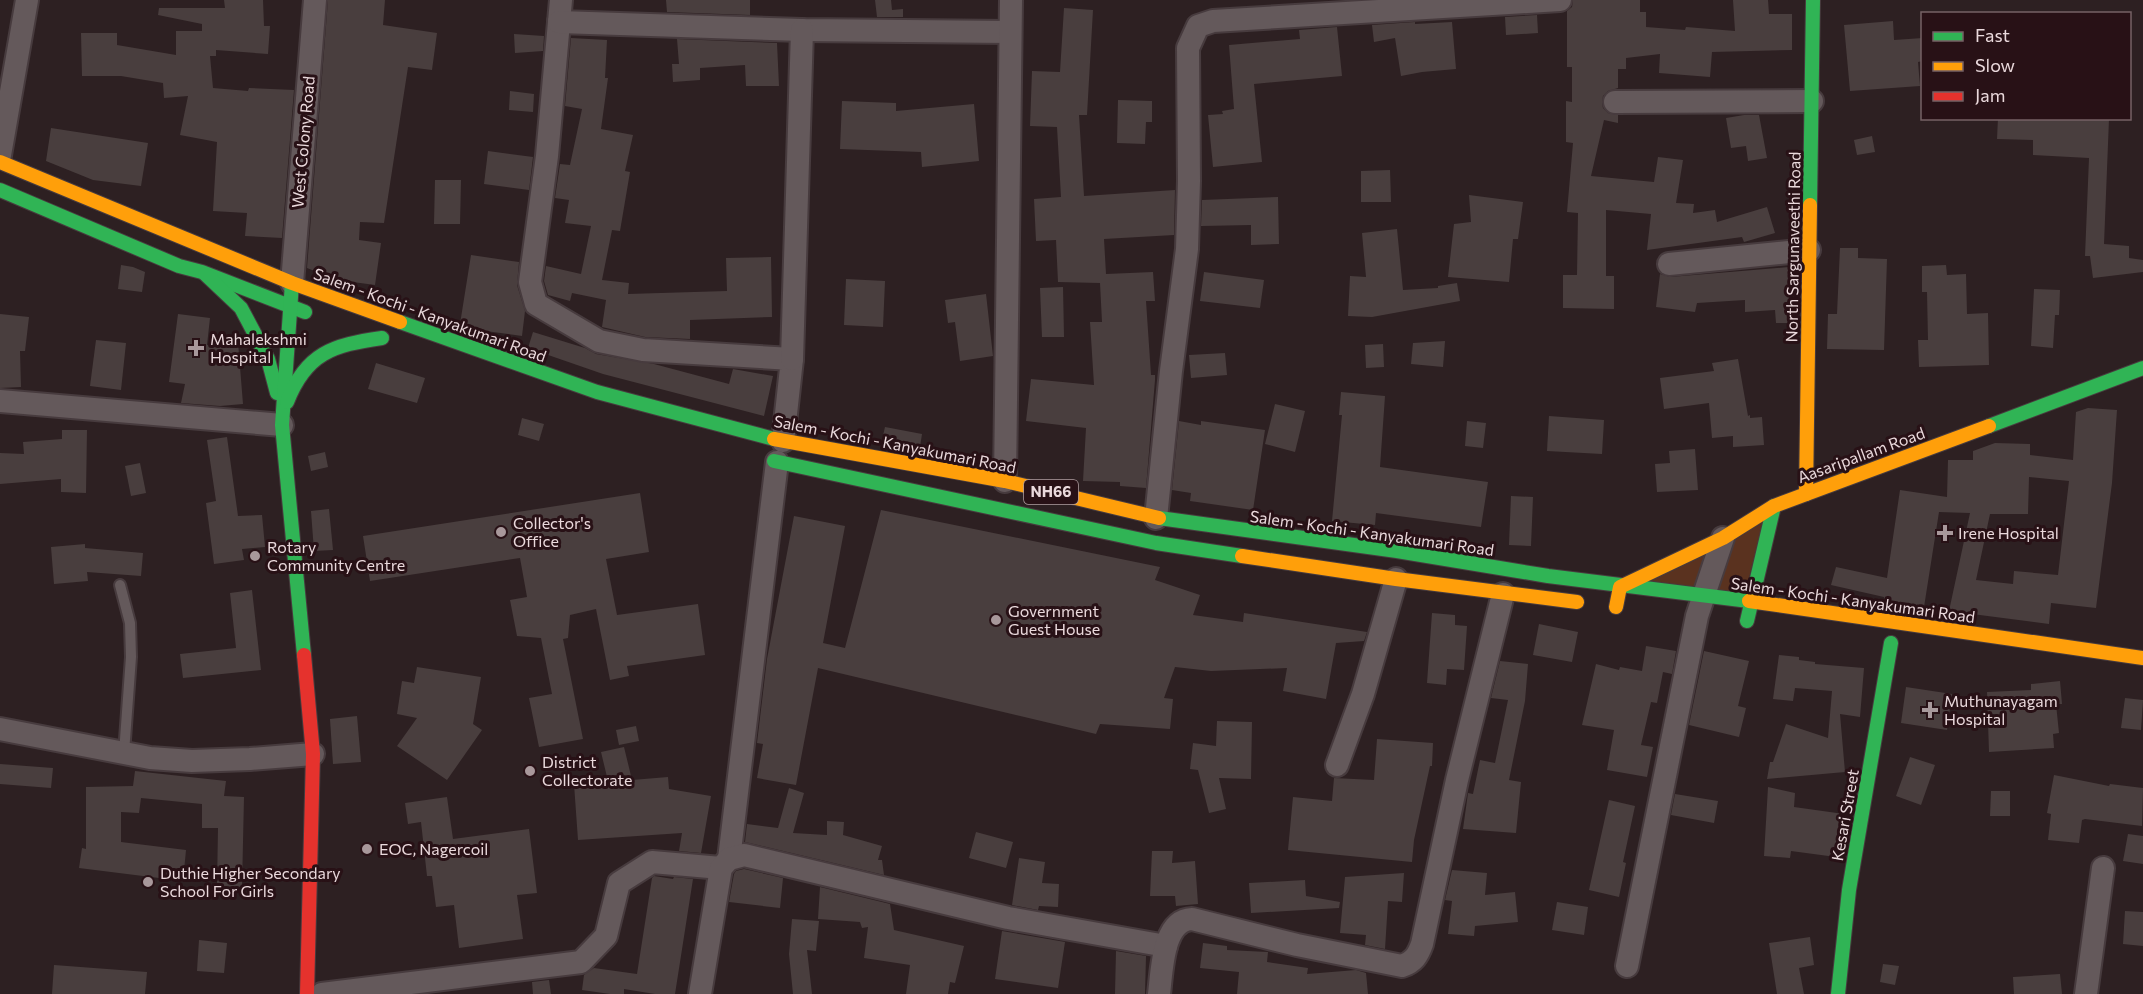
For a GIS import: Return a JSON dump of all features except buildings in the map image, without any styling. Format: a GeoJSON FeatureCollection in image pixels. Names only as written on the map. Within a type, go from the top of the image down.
{"type":"FeatureCollection","features":[{"type":"Feature","properties":{"kind":"main road","name":"North Sargunaveethi Road"},"geometry":{"type":"LineString","coordinates":[[1806,494],[1814,0]]}},
{"type":"Feature","properties":{"kind":"main road","name":"Salem - Kochi - Kanyakumari Road"},"geometry":{"type":"LineString","coordinates":[[0,162],[282,279],[775,454],[1156,543],[1503,594],[1611,606],[1620,586]]}},
{"type":"Feature","properties":{"kind":"main road"},"geometry":{"type":"LineString","coordinates":[[0,190],[179,266],[202,272],[321,317]]}},
{"type":"Feature","properties":{"kind":"main road"},"geometry":{"type":"LineString","coordinates":[[202,272],[241,308],[268,359]]}},
{"type":"Feature","properties":{"kind":"main road"},"geometry":{"type":"LineString","coordinates":[[269,314],[270,298],[282,279]]}},
{"type":"Feature","properties":{"kind":"main road"},"geometry":{"type":"LineString","coordinates":[[282,279],[290,306],[282,421]]}},
{"type":"Feature","properties":{"kind":"main road"},"geometry":{"type":"LineString","coordinates":[[282,421],[295,380],[305,366],[332,348],[345,343],[386,339],[352,328]]}},
{"type":"Feature","properties":{"kind":"main road"},"geometry":{"type":"LineString","coordinates":[[268,332],[268,359],[282,421],[313,754],[307,994]]}},
{"type":"Feature","properties":{"kind":"main road","name":"Aasaripallam Road"},"geometry":{"type":"LineString","coordinates":[[1620,586],[1723,538],[1774,506],[2143,368]]}},
{"type":"Feature","properties":{"kind":"main road","name":"Salem - Kochi - Kanyakumari Road"},"geometry":{"type":"LineString","coordinates":[[775,454],[1005,481],[1156,518],[1397,551],[1620,586],[1699,611],[1750,601],[2143,658]]}},
{"type":"Feature","properties":{"kind":"main road"},"geometry":{"type":"LineString","coordinates":[[1746,621],[1774,506]]}},
{"type":"Feature","properties":{"kind":"main road","name":"Kesari Street"},"geometry":{"type":"LineString","coordinates":[[1838,994],[1849,890],[1891,643]]}},
{"type":"Feature","properties":{"kind":"street"},"geometry":{"type":"LineString","coordinates":[[0,155],[27,0]]}},
{"type":"Feature","properties":{"kind":"street","name":"West Colony Road"},"geometry":{"type":"LineString","coordinates":[[282,279],[315,0]]}},
{"type":"Feature","properties":{"kind":"street"},"geometry":{"type":"LineString","coordinates":[[561,0],[547,156],[530,282],[536,304],[599,341],[643,350],[792,359]]}},
{"type":"Feature","properties":{"kind":"street"},"geometry":{"type":"LineString","coordinates":[[1005,481],[1011,0]]}},
{"type":"Feature","properties":{"kind":"street"},"geometry":{"type":"LineString","coordinates":[[1156,518],[1171,371],[1187,249],[1188,48],[1198,26],[1213,21],[1560,0]]}},
{"type":"Feature","properties":{"kind":"street"},"geometry":{"type":"LineString","coordinates":[[559,22],[802,30],[1010,32]]}},
{"type":"Feature","properties":{"kind":"street"},"geometry":{"type":"LineString","coordinates":[[700,994],[725,864],[775,454],[792,359],[802,30]]}},
{"type":"Feature","properties":{"kind":"street"},"geometry":{"type":"LineString","coordinates":[[1615,102],[1812,101]]}},
{"type":"Feature","properties":{"kind":"street"},"geometry":{"type":"LineString","coordinates":[[1669,264],[1809,250]]}},
{"type":"Feature","properties":{"kind":"street"},"geometry":{"type":"LineString","coordinates":[[0,401],[282,421]]}},
{"type":"Feature","properties":{"kind":"street"},"geometry":{"type":"LineString","coordinates":[[1073,525],[1079,499]]}},
{"type":"Feature","properties":{"kind":"street"},"geometry":{"type":"LineString","coordinates":[[1627,966],[1699,611],[1723,538]]}},
{"type":"Feature","properties":{"kind":"street"},"geometry":{"type":"LineString","coordinates":[[1337,765],[1363,694],[1396,579]]}},
{"type":"Feature","properties":{"kind":"street"},"geometry":{"type":"LineString","coordinates":[[1159,994],[1166,946],[1174,928],[1180,921],[1192,919],[1297,945],[1402,966],[1409,964],[1415,958],[1422,944],[1457,780],[1503,594]]}},
{"type":"Feature","properties":{"kind":"street"},"geometry":{"type":"LineString","coordinates":[[0,729],[150,758],[192,761],[313,754]]}},
{"type":"Feature","properties":{"kind":"street"},"geometry":{"type":"LineString","coordinates":[[322,994],[581,962],[606,936],[619,883],[652,862],[725,864],[744,855],[1008,918],[1166,946]]}},
{"type":"Feature","properties":{"kind":"street"},"geometry":{"type":"LineString","coordinates":[[2086,994],[2103,868]]}},
{"type":"Feature","properties":{"kind":"lane"},"geometry":{"type":"LineString","coordinates":[[120,585],[130,623],[131,657],[124,753]]}},
{"type":"Feature","properties":{"kind":"shaded area"},"geometry":{"type":"Polygon","coordinates":[[[1765,520],[1744,596],[1633,584],[1765,520]]]}},
{"type":"Feature","properties":{"kind":"traffic: fast"},"geometry":{"type":"LineString","coordinates":[[1810,205],[1813,0]]}},
{"type":"Feature","properties":{"kind":"traffic: fast"},"geometry":{"type":"LineString","coordinates":[[0,190],[179,266],[202,272],[305,312]]}},
{"type":"Feature","properties":{"kind":"traffic: fast"},"geometry":{"type":"LineString","coordinates":[[205,274],[241,308],[268,359],[277,393]]}},
{"type":"Feature","properties":{"kind":"traffic: fast"},"geometry":{"type":"LineString","coordinates":[[292,283],[282,425],[304,655]]}},
{"type":"Feature","properties":{"kind":"traffic: fast"},"geometry":{"type":"LineString","coordinates":[[400,322],[597,392],[774,439]]}},
{"type":"Feature","properties":{"kind":"traffic: fast"},"geometry":{"type":"LineString","coordinates":[[287,402],[303,372],[323,354],[349,344],[382,338]]}},
{"type":"Feature","properties":{"kind":"traffic: fast"},"geometry":{"type":"LineString","coordinates":[[1989,426],[2143,368]]}},
{"type":"Feature","properties":{"kind":"traffic: fast"},"geometry":{"type":"LineString","coordinates":[[774,461],[1156,543],[1242,556]]}},
{"type":"Feature","properties":{"kind":"traffic: fast"},"geometry":{"type":"LineString","coordinates":[[1747,621],[1774,506]]}},
{"type":"Feature","properties":{"kind":"traffic: fast"},"geometry":{"type":"LineString","coordinates":[[1159,518],[1397,551],[1548,576],[1749,601]]}},
{"type":"Feature","properties":{"kind":"traffic: fast"},"geometry":{"type":"LineString","coordinates":[[1838,994],[1849,890],[1891,643]]}},
{"type":"Feature","properties":{"kind":"traffic: slow"},"geometry":{"type":"LineString","coordinates":[[0,162],[292,283],[400,322]]}},
{"type":"Feature","properties":{"kind":"traffic: slow"},"geometry":{"type":"LineString","coordinates":[[1806,494],[1810,205]]}},
{"type":"Feature","properties":{"kind":"traffic: slow"},"geometry":{"type":"LineString","coordinates":[[1616,607],[1620,587],[1723,538],[1774,506],[1989,426]]}},
{"type":"Feature","properties":{"kind":"traffic: slow"},"geometry":{"type":"LineString","coordinates":[[774,439],[1005,481],[1159,518]]}},
{"type":"Feature","properties":{"kind":"traffic: slow"},"geometry":{"type":"LineString","coordinates":[[1242,556],[1396,579],[1577,602]]}},
{"type":"Feature","properties":{"kind":"traffic: slow"},"geometry":{"type":"LineString","coordinates":[[1749,601],[2143,658]]}},
{"type":"Feature","properties":{"kind":"traffic: jam"},"geometry":{"type":"LineString","coordinates":[[304,655],[313,754],[307,994]]}},
{"type":"Feature","properties":{"kind":"place","name":"Mahalekshmi Hospital"},"geometry":{"type":"Point","coordinates":[196,348]}},
{"type":"Feature","properties":{"kind":"place","name":"Collector's Office"},"geometry":{"type":"Point","coordinates":[501,532]}},
{"type":"Feature","properties":{"kind":"place","name":"Irene Hospital"},"geometry":{"type":"Point","coordinates":[1945,533]}},
{"type":"Feature","properties":{"kind":"place","name":"Rotary Community Centre"},"geometry":{"type":"Point","coordinates":[255,556]}},
{"type":"Feature","properties":{"kind":"place","name":"Government Guest House"},"geometry":{"type":"Point","coordinates":[996,620]}},
{"type":"Feature","properties":{"kind":"place","name":"Muthunayagam Hospital"},"geometry":{"type":"Point","coordinates":[1930,710]}},
{"type":"Feature","properties":{"kind":"place","name":"District Collectorate"},"geometry":{"type":"Point","coordinates":[530,771]}},
{"type":"Feature","properties":{"kind":"place","name":"EOC, Nagercoil"},"geometry":{"type":"Point","coordinates":[367,849]}},
{"type":"Feature","properties":{"kind":"place","name":"Duthie Higher Secondary School For Girls"},"geometry":{"type":"Point","coordinates":[148,882]}}]}
